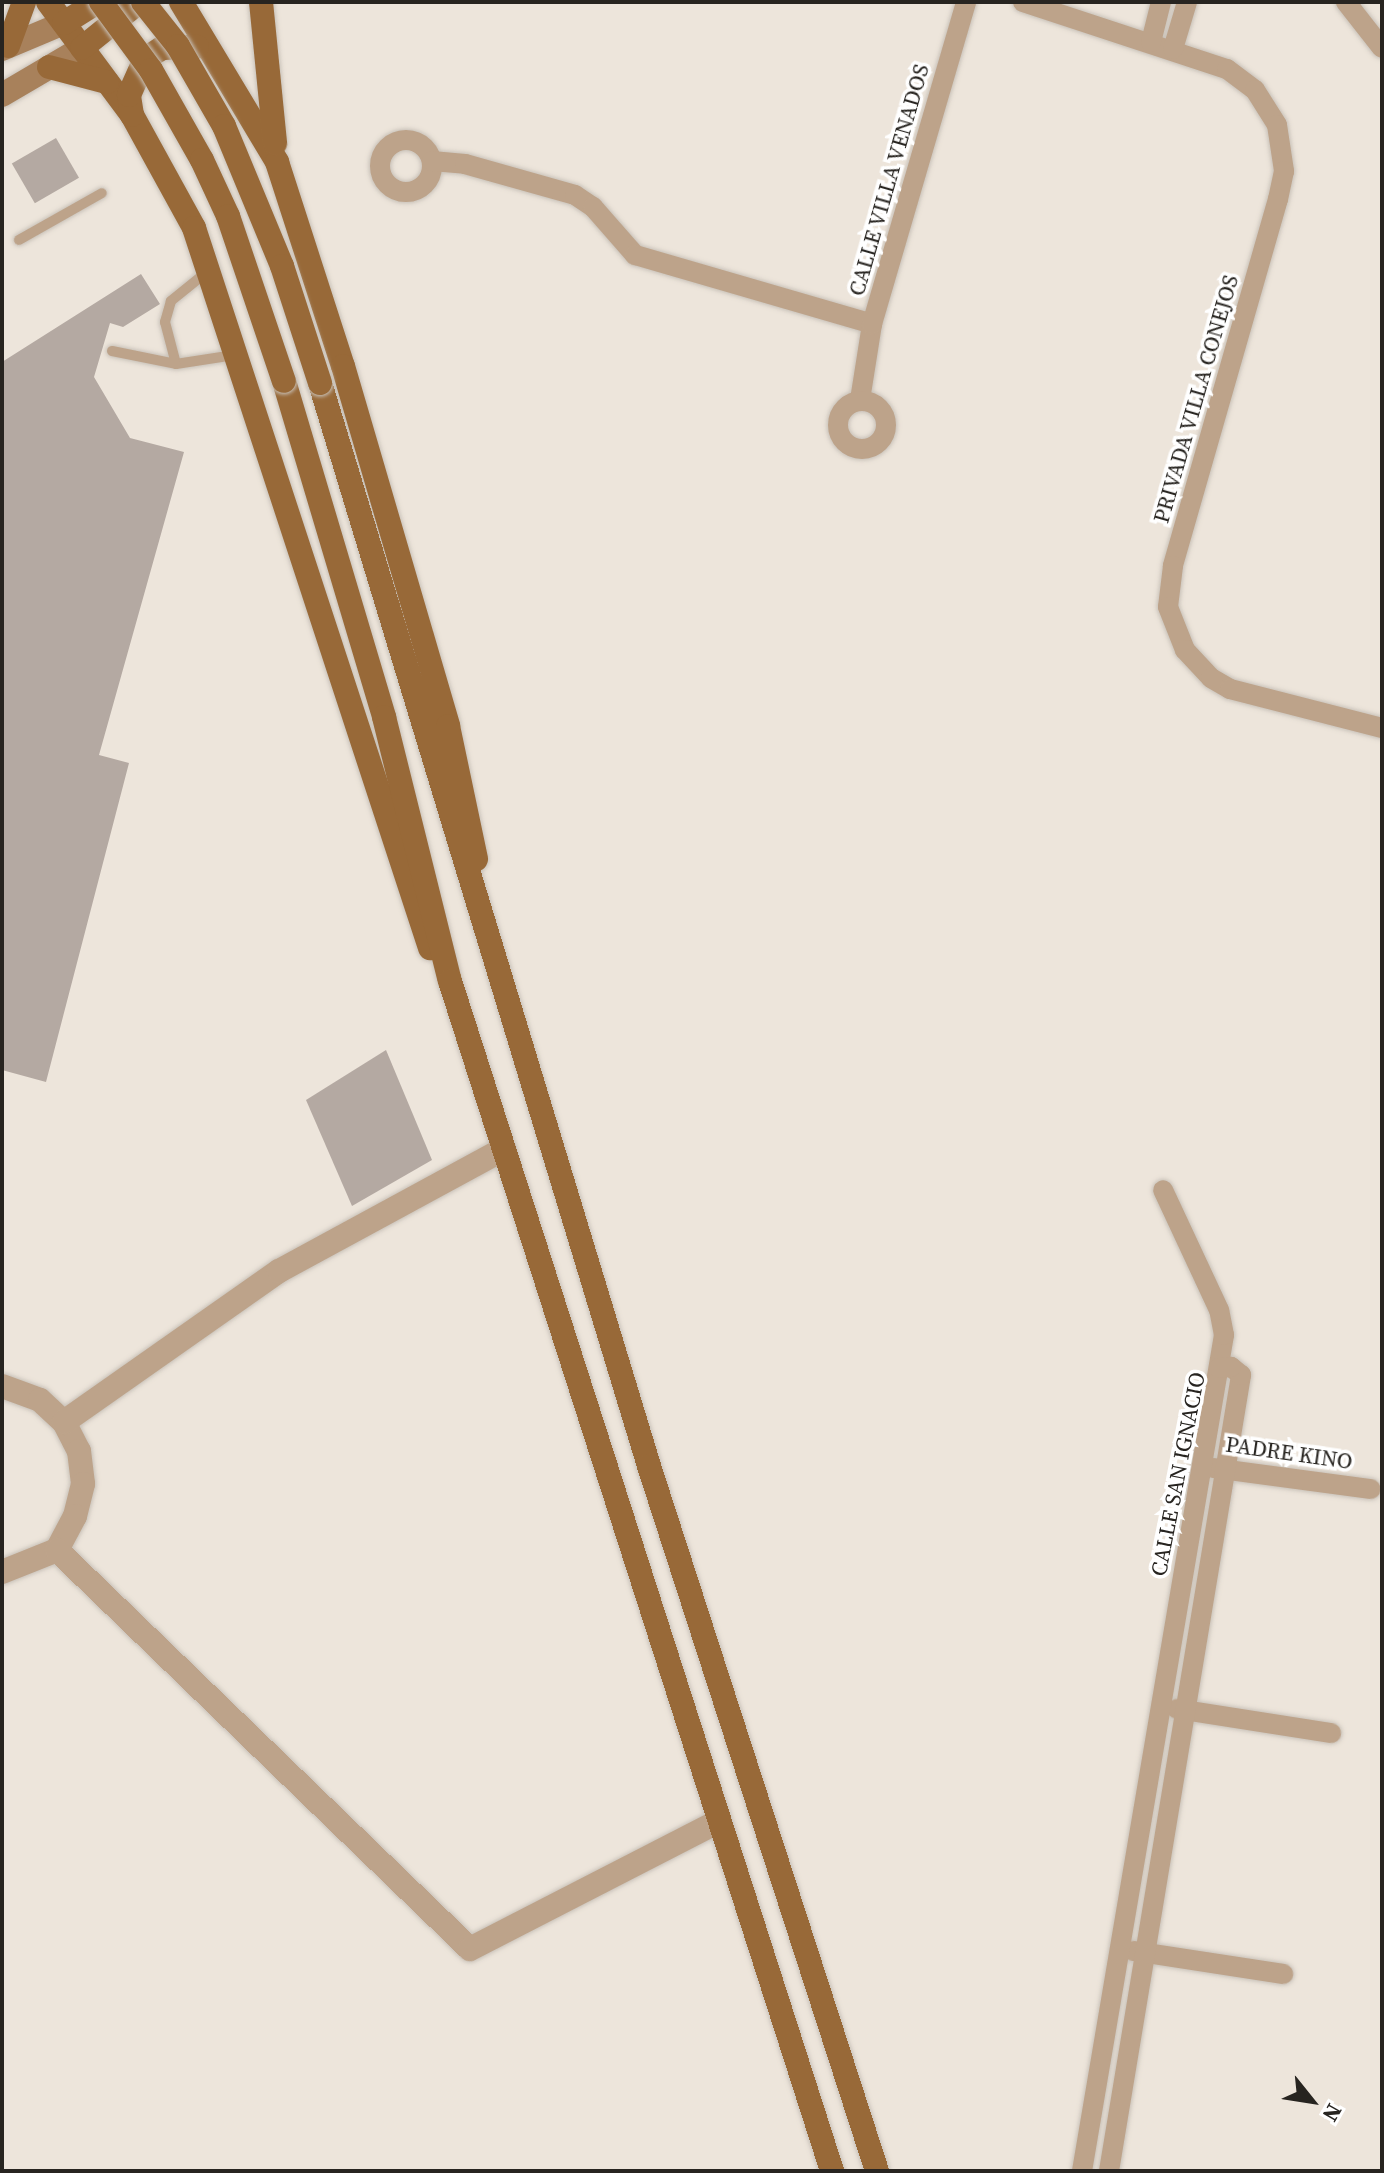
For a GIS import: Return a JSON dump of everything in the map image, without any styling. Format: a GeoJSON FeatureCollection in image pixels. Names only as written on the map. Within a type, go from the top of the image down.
{"type":"FeatureCollection","features":[{"type":"Feature","properties":{"kind":"main road"},"geometry":{"type":"LineString","coordinates":[[24,2],[4,48],[12,89],[82,48],[141,2],[186,59],[255,195],[325,398],[415,705],[649,1466],[877,2171]]}},
{"type":"Feature","properties":{"kind":"main road"},"geometry":{"type":"LineString","coordinates":[[48,2],[132,115],[174,183],[210,269],[416,915],[450,981]]}},
{"type":"Feature","properties":{"kind":"main road"},"geometry":{"type":"LineString","coordinates":[[4,48],[64,23],[99,2],[176,109],[228,216],[284,381],[384,717],[450,981],[832,2171]]}},
{"type":"Feature","properties":{"kind":"main road"},"geometry":{"type":"LineString","coordinates":[[181,2],[217,56],[277,162],[339,350],[469,805],[479,906]]}},
{"type":"Feature","properties":{"kind":"main road"},"geometry":{"type":"LineString","coordinates":[[261,2],[277,162]]}},
{"type":"Feature","properties":{"kind":"main road"},"geometry":{"type":"LineString","coordinates":[[132,115],[129,95],[145,59],[181,44],[217,56]]}},
{"type":"Feature","properties":{"kind":"main road"},"geometry":{"type":"LineString","coordinates":[[49,67],[107,82]]}},
{"type":"Feature","properties":{"kind":"street","name":"CALLE VILLA VENADOS"},"geometry":{"type":"LineString","coordinates":[[432,161],[465,164],[575,195],[607,222],[627,250],[644,259],[872,324],[966,2]]}},
{"type":"Feature","properties":{"kind":"street"},"geometry":{"type":"LineString","coordinates":[[1023,2],[1173,49],[1187,2]]}},
{"type":"Feature","properties":{"kind":"street"},"geometry":{"type":"LineString","coordinates":[[1151,42],[1161,2]]}},
{"type":"Feature","properties":{"kind":"street"},"geometry":{"type":"LineString","coordinates":[[1346,2],[1382,48]]}},
{"type":"Feature","properties":{"kind":"street","name":"PRIVADA VILLA CONEJOS"},"geometry":{"type":"LineString","coordinates":[[1173,49],[1227,69],[1255,90],[1277,125],[1284,171],[1173,566],[1167,593],[1172,622],[1196,666],[1230,689],[1382,728]]}},
{"type":"Feature","properties":{"kind":"street"},"geometry":{"type":"LineString","coordinates":[[860,400],[872,324]]}},
{"type":"Feature","properties":{"kind":"street"},"geometry":{"type":"LineString","coordinates":[[64,1422],[279,1271],[504,1149]]}},
{"type":"Feature","properties":{"kind":"street"},"geometry":{"type":"LineString","coordinates":[[1163,1190],[1219,1310],[1224,1335],[1219,1368]]}},
{"type":"Feature","properties":{"kind":"street","name":"CALLE SAN IGNACIO"},"geometry":{"type":"LineString","coordinates":[[1082,2171],[1117,1949],[1219,1368],[1231,1367],[1241,1375],[1109,2171]]}},
{"type":"Feature","properties":{"kind":"street"},"geometry":{"type":"LineString","coordinates":[[2,1386],[40,1400],[64,1422],[79,1451],[83,1484],[75,1516],[57,1550],[2,1572]]}},
{"type":"Feature","properties":{"kind":"street","name":"PADRE KINO"},"geometry":{"type":"LineString","coordinates":[[1201,1466],[1371,1489]]}},
{"type":"Feature","properties":{"kind":"street"},"geometry":{"type":"LineString","coordinates":[[57,1550],[470,1949],[719,1821]]}},
{"type":"Feature","properties":{"kind":"street"},"geometry":{"type":"LineString","coordinates":[[1160,1706],[1331,1733]]}},
{"type":"Feature","properties":{"kind":"street"},"geometry":{"type":"LineString","coordinates":[[1117,1949],[1283,1974]]}},
{"type":"Feature","properties":{"kind":"lane"},"geometry":{"type":"LineString","coordinates":[[19,240],[102,193]]}},
{"type":"Feature","properties":{"kind":"lane"},"geometry":{"type":"LineString","coordinates":[[176,364],[165,322],[171,301],[210,269]]}},
{"type":"Feature","properties":{"kind":"lane"},"geometry":{"type":"LineString","coordinates":[[112,351],[176,364],[238,354]]}},
{"type":"Feature","properties":{"kind":"building"},"geometry":{"type":"Polygon","coordinates":[[[56,138],[79,178],[35,203],[12,164],[56,138]]]}},
{"type":"Feature","properties":{"kind":"building"},"geometry":{"type":"Polygon","coordinates":[[[141,274],[160,304],[123,327],[110,323],[94,377],[130,438],[184,452],[99,755],[129,763],[46,1082],[2,1070],[2,362],[141,274]]]}},
{"type":"Feature","properties":{"kind":"building"},"geometry":{"type":"Polygon","coordinates":[[[386,1050],[432,1160],[352,1206],[306,1100],[386,1050]]]}}]}
